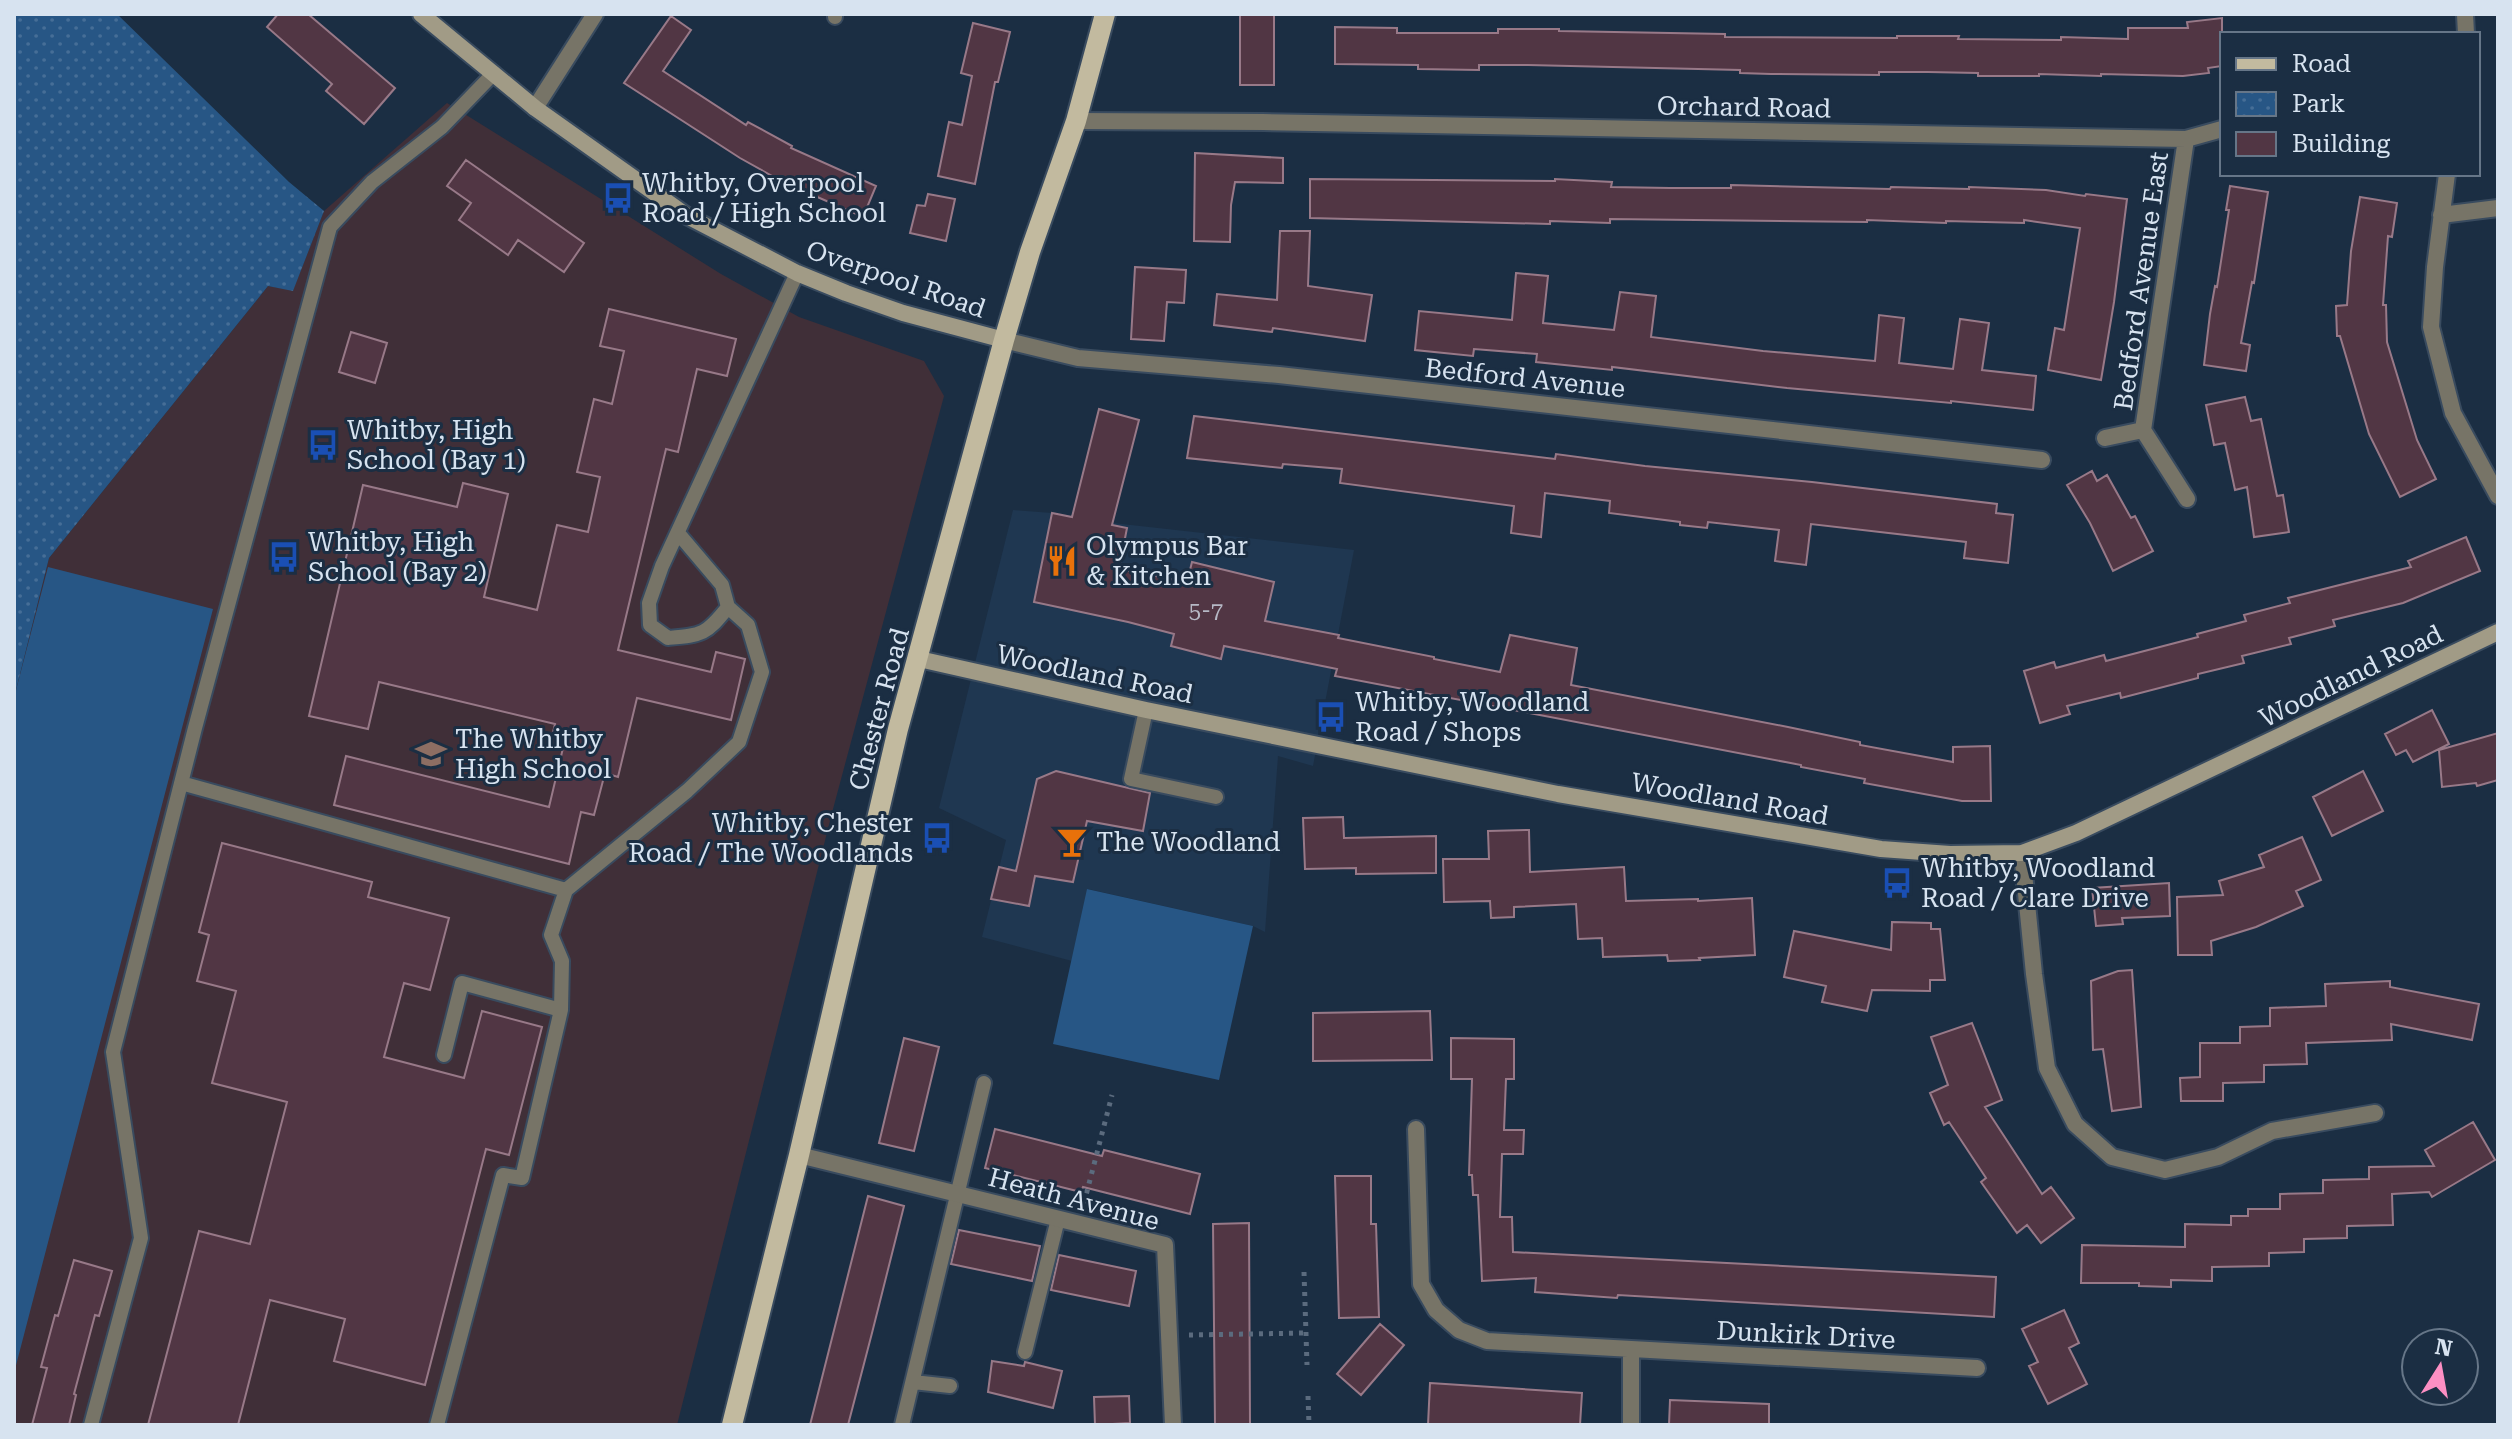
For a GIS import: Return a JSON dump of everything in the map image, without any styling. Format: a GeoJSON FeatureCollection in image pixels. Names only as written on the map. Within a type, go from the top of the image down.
{"type":"FeatureCollection","features":[{"type":"Feature","properties":{"kind":"main road","name":"Chester Road"},"geometry":{"type":"LineString","coordinates":[[732,1425],[799,1155],[898,729],[1004,340],[1030,252],[1076,121],[1105,14]]}},
{"type":"Feature","properties":{"kind":"street","name":"Overpool Road"},"geometry":{"type":"LineString","coordinates":[[421,14],[535,108],[687,216],[797,273],[903,313],[1004,340]]}},
{"type":"Feature","properties":{"kind":"street"},"geometry":{"type":"LineString","coordinates":[[535,108],[595,14]]}},
{"type":"Feature","properties":{"kind":"street","name":"Orchard Road"},"geometry":{"type":"LineString","coordinates":[[1076,121],[2186,139],[2220,130]]}},
{"type":"Feature","properties":{"kind":"street","name":"Bedford Avenue East"},"geometry":{"type":"LineString","coordinates":[[2186,139],[2143,430],[2187,499]]}},
{"type":"Feature","properties":{"kind":"street"},"geometry":{"type":"LineString","coordinates":[[2447,176],[2431,327],[2453,413],[2498,496]]}},
{"type":"Feature","properties":{"kind":"street"},"geometry":{"type":"LineString","coordinates":[[2441,215],[2498,208]]}},
{"type":"Feature","properties":{"kind":"street","name":"Bedford Avenue"},"geometry":{"type":"LineString","coordinates":[[1004,340],[1078,358],[1279,375],[2042,460]]}},
{"type":"Feature","properties":{"kind":"street","name":"Bedford Avenue East"},"geometry":{"type":"LineString","coordinates":[[2105,438],[2143,430]]}},
{"type":"Feature","properties":{"kind":"street","name":"Woodland Road"},"geometry":{"type":"LineString","coordinates":[[919,659],[1146,710],[1558,794],[1881,849],[1950,854],[2022,853],[2089,827],[2498,632]]}},
{"type":"Feature","properties":{"kind":"street"},"geometry":{"type":"LineString","coordinates":[[2022,853],[2047,1068],[2075,1124],[2112,1157],[2165,1170],[2218,1157],[2272,1131],[2375,1113]]}},
{"type":"Feature","properties":{"kind":"street","name":"Dunkirk Drive"},"geometry":{"type":"LineString","coordinates":[[1416,1129],[1421,1284],[1436,1310],[1459,1330],[1487,1341],[1977,1368]]}},
{"type":"Feature","properties":{"kind":"street","name":"Heath Avenue"},"geometry":{"type":"LineString","coordinates":[[799,1155],[1165,1245],[1173,1425]]}},
{"type":"Feature","properties":{"kind":"street"},"geometry":{"type":"LineString","coordinates":[[1631,1350],[1631,1425]]}},
{"type":"Feature","properties":{"kind":"lane"},"geometry":{"type":"LineString","coordinates":[[91,1425],[141,1238],[113,1052],[181,783],[330,227],[372,182],[442,127],[494,73]]}},
{"type":"Feature","properties":{"kind":"lane"},"geometry":{"type":"LineString","coordinates":[[728,607],[714,624],[699,635],[668,638],[650,625],[649,603],[662,566],[797,273]]}},
{"type":"Feature","properties":{"kind":"lane"},"geometry":{"type":"LineString","coordinates":[[437,1425],[503,1175],[522,1178],[561,1010],[562,961],[551,935],[566,890],[687,791],[739,742],[762,672],[748,625],[728,607],[722,585],[678,533]]}},
{"type":"Feature","properties":{"kind":"lane"},"geometry":{"type":"LineString","coordinates":[[1146,710],[1131,779],[1216,797]]}},
{"type":"Feature","properties":{"kind":"lane"},"geometry":{"type":"LineString","coordinates":[[181,783],[566,890]]}},
{"type":"Feature","properties":{"kind":"lane"},"geometry":{"type":"LineString","coordinates":[[444,1055],[462,983],[561,1010]]}},
{"type":"Feature","properties":{"kind":"lane"},"geometry":{"type":"LineString","coordinates":[[902,1425],[984,1083]]}},
{"type":"Feature","properties":{"kind":"lane"},"geometry":{"type":"LineString","coordinates":[[1025,1352],[1058,1219]]}},
{"type":"Feature","properties":{"kind":"lane"},"geometry":{"type":"LineString","coordinates":[[913,1382],[950,1386]]}},
{"type":"Feature","properties":{"kind":"path"},"geometry":{"type":"LineString","coordinates":[[1079,1224],[1112,1095]]}},
{"type":"Feature","properties":{"kind":"path"},"geometry":{"type":"LineString","coordinates":[[1304,1272],[1307,1365]]}},
{"type":"Feature","properties":{"kind":"path"},"geometry":{"type":"LineString","coordinates":[[1168,1335],[1306,1333]]}},
{"type":"Feature","properties":{"kind":"path"},"geometry":{"type":"LineString","coordinates":[[1308,1396],[1309,1425]]}},
{"type":"Feature","properties":{"kind":"shaded area","name":"The Whitby High School"},"geometry":{"type":"Polygon","coordinates":[[[447,103],[721,274],[799,317],[924,361],[944,396],[833,809],[677,1425],[14,1425],[14,698],[49,558],[268,286],[293,290],[324,211],[447,103]]]}},
{"type":"Feature","properties":{"kind":"shaded area"},"geometry":{"type":"Polygon","coordinates":[[[1013,510],[1354,550],[1313,766],[1278,756],[1265,932],[1253,926],[1088,889],[1072,961],[982,937],[1006,840],[939,808],[1013,510]]]}},
{"type":"Feature","properties":{"kind":"green space"},"geometry":{"type":"Polygon","coordinates":[[[14,14],[117,14],[289,182],[324,211],[293,291],[268,286],[49,558],[14,698],[14,14]]]}},
{"type":"Feature","properties":{"kind":"green space"},"geometry":{"type":"Polygon","coordinates":[[[48,567],[213,609],[14,1373],[14,698],[48,567]]]}},
{"type":"Feature","properties":{"kind":"green space"},"geometry":{"type":"Polygon","coordinates":[[[1087,889],[1253,926],[1219,1080],[1053,1044],[1087,889]]]}},
{"type":"Feature","properties":{"kind":"building"},"geometry":{"type":"Polygon","coordinates":[[[278,14],[308,14],[395,88],[364,124],[326,91],[332,84],[267,27],[278,14]]]}},
{"type":"Feature","properties":{"kind":"building"},"geometry":{"type":"Polygon","coordinates":[[[1240,14],[1274,14],[1274,85],[1240,85],[1240,14]]]}},
{"type":"Feature","properties":{"kind":"building"},"geometry":{"type":"Polygon","coordinates":[[[671,16],[691,30],[663,71],[746,125],[748,122],[791,148],[876,186],[863,217],[783,182],[740,158],[624,83],[671,16]]]}},
{"type":"Feature","properties":{"kind":"building"},"geometry":{"type":"Polygon","coordinates":[[[2222,18],[2220,66],[2208,68],[2209,73],[2183,76],[1978,76],[1978,73],[1928,72],[1771,74],[1740,73],[1740,70],[1528,65],[1479,65],[1479,70],[1418,69],[1418,65],[1335,64],[1335,27],[1397,28],[1397,33],[1498,33],[1498,29],[1559,29],[1725,34],[1725,37],[1959,36],[1958,39],[2061,40],[2061,37],[2128,39],[2128,28],[2188,28],[2187,22],[2222,18]]]}},
{"type":"Feature","properties":{"kind":"building"},"geometry":{"type":"Polygon","coordinates":[[[973,23],[1010,32],[998,82],[995,82],[975,184],[938,176],[949,122],[962,125],[972,76],[961,73],[973,23]]]}},
{"type":"Feature","properties":{"kind":"building"},"geometry":{"type":"Polygon","coordinates":[[[1195,153],[1283,158],[1283,183],[1235,182],[1230,242],[1194,241],[1195,153]]]}},
{"type":"Feature","properties":{"kind":"building"},"geometry":{"type":"Polygon","coordinates":[[[466,160],[584,243],[564,272],[518,240],[508,255],[459,220],[471,203],[447,186],[466,160]]]}},
{"type":"Feature","properties":{"kind":"building"},"geometry":{"type":"Polygon","coordinates":[[[1310,179],[1555,179],[1612,182],[1611,187],[1670,188],[1731,188],[1731,185],[1890,189],[1969,187],[2046,190],[2127,199],[2101,380],[2048,370],[2055,328],[2064,330],[2080,228],[2024,220],[2024,223],[1946,223],[1610,219],[1610,223],[1550,221],[1550,224],[1310,218],[1310,179]]]}},
{"type":"Feature","properties":{"kind":"building"},"geometry":{"type":"Polygon","coordinates":[[[2230,186],[2268,192],[2241,343],[2250,345],[2246,371],[2204,365],[2229,210],[2226,210],[2230,186]]]}},
{"type":"Feature","properties":{"kind":"building"},"geometry":{"type":"Polygon","coordinates":[[[928,194],[955,199],[946,241],[910,233],[917,205],[925,206],[928,194]]]}},
{"type":"Feature","properties":{"kind":"building"},"geometry":{"type":"Polygon","coordinates":[[[2360,197],[2397,203],[2392,237],[2388,236],[2383,305],[2386,305],[2387,342],[2417,440],[2436,479],[2400,497],[2369,434],[2340,336],[2337,336],[2336,306],[2347,305],[2351,251],[2360,197]]]}},
{"type":"Feature","properties":{"kind":"building"},"geometry":{"type":"Polygon","coordinates":[[[1280,231],[1310,231],[1308,286],[1372,295],[1365,341],[1273,328],[1272,332],[1214,325],[1217,294],[1277,300],[1280,231]]]}},
{"type":"Feature","properties":{"kind":"building"},"geometry":{"type":"Polygon","coordinates":[[[1135,267],[1186,270],[1184,303],[1167,302],[1164,341],[1131,339],[1135,267]]]}},
{"type":"Feature","properties":{"kind":"building"},"geometry":{"type":"Polygon","coordinates":[[[1516,273],[1548,276],[1543,323],[1614,330],[1620,292],[1656,296],[1651,337],[1763,351],[1875,361],[1879,315],[1904,318],[1899,363],[1953,369],[1960,319],[1989,323],[1982,370],[2036,376],[2033,410],[1536,362],[1537,354],[1474,349],[1473,356],[1415,350],[1419,311],[1512,320],[1516,273]]]}},
{"type":"Feature","properties":{"kind":"building"},"geometry":{"type":"Polygon","coordinates":[[[609,309],[736,339],[727,376],[697,369],[678,452],[666,449],[618,650],[711,672],[716,652],[745,659],[731,720],[637,698],[618,777],[605,773],[594,815],[581,812],[569,864],[334,805],[346,756],[549,807],[563,748],[550,745],[555,724],[379,682],[368,729],[309,716],[363,485],[457,507],[463,483],[508,494],[484,597],[537,610],[557,525],[588,532],[600,477],[577,472],[594,399],[612,404],[624,351],[600,346],[609,309]]]}},
{"type":"Feature","properties":{"kind":"building"},"geometry":{"type":"Polygon","coordinates":[[[351,332],[387,343],[375,383],[339,372],[351,332]]]}},
{"type":"Feature","properties":{"kind":"building"},"geometry":{"type":"Polygon","coordinates":[[[2245,397],[2251,421],[2261,419],[2277,496],[2283,495],[2289,532],[2254,537],[2247,487],[2235,490],[2225,443],[2214,445],[2206,405],[2245,397]]]}},
{"type":"Feature","properties":{"kind":"building"},"geometry":{"type":"Polygon","coordinates":[[[1099,409],[1139,420],[1112,525],[1127,528],[1119,569],[1187,582],[1192,562],[1274,582],[1265,621],[1339,635],[1338,638],[1434,659],[1500,672],[1510,635],[1577,648],[1571,685],[1953,762],[1953,747],[1990,746],[1991,801],[1962,801],[1864,783],[1865,779],[1801,765],[1335,676],[1337,669],[1224,646],[1221,659],[1171,646],[1174,634],[1034,602],[1052,513],[1072,517],[1099,409]]]}},
{"type":"Feature","properties":{"kind":"building"},"geometry":{"type":"Polygon","coordinates":[[[1194,416],[1555,459],[1556,454],[1997,504],[1996,513],[2013,515],[2008,563],[1964,558],[1966,542],[1811,524],[1806,565],[1775,561],[1779,530],[1708,522],[1707,528],[1680,525],[1680,522],[1609,513],[1610,501],[1545,493],[1541,537],[1511,533],[1514,506],[1340,483],[1342,469],[1283,464],[1282,468],[1187,458],[1194,416]]]}},
{"type":"Feature","properties":{"kind":"building"},"geometry":{"type":"Polygon","coordinates":[[[2092,471],[2097,481],[2107,475],[2131,518],[2135,516],[2153,551],[2113,571],[2067,485],[2092,471]]]}},
{"type":"Feature","properties":{"kind":"building"},"geometry":{"type":"Polygon","coordinates":[[[2466,537],[2480,571],[2403,603],[2333,620],[2335,626],[2289,638],[2291,644],[2242,656],[2244,663],[2121,698],[2120,693],[2067,706],[2070,714],[2040,723],[2024,671],[2054,662],[2056,668],[2104,655],[2106,661],[2198,637],[2197,634],[2246,621],[2244,615],[2290,603],[2288,598],[2411,567],[2408,561],[2466,537]]]}},
{"type":"Feature","properties":{"kind":"building"},"geometry":{"type":"Polygon","coordinates":[[[2432,710],[2449,744],[2413,762],[2406,750],[2396,755],[2385,734],[2432,710]]]}},
{"type":"Feature","properties":{"kind":"building"},"geometry":{"type":"Polygon","coordinates":[[[2498,733],[2498,780],[2477,786],[2476,783],[2442,787],[2439,750],[2498,733]]]}},
{"type":"Feature","properties":{"kind":"building"},"geometry":{"type":"Polygon","coordinates":[[[1056,771],[1150,793],[1143,831],[1087,821],[1073,882],[1035,876],[1029,906],[991,899],[999,867],[1016,871],[1037,779],[1056,771]]]}},
{"type":"Feature","properties":{"kind":"building"},"geometry":{"type":"Polygon","coordinates":[[[2363,771],[2383,811],[2332,836],[2313,797],[2363,771]]]}},
{"type":"Feature","properties":{"kind":"building"},"geometry":{"type":"Polygon","coordinates":[[[1343,817],[1344,838],[1436,836],[1436,873],[1356,874],[1356,868],[1305,869],[1303,818],[1343,817]]]}},
{"type":"Feature","properties":{"kind":"building"},"geometry":{"type":"Polygon","coordinates":[[[1529,830],[1530,872],[1624,867],[1626,901],[1752,898],[1755,955],[1668,961],[1667,955],[1603,957],[1602,938],[1578,939],[1576,904],[1514,907],[1514,917],[1491,918],[1490,901],[1444,902],[1443,859],[1489,859],[1488,831],[1529,830]]]}},
{"type":"Feature","properties":{"kind":"building"},"geometry":{"type":"Polygon","coordinates":[[[2302,837],[2321,880],[2296,891],[2303,906],[2256,927],[2211,941],[2212,955],[2178,955],[2177,897],[2223,895],[2219,881],[2264,867],[2259,855],[2302,837]]]}},
{"type":"Feature","properties":{"kind":"building"},"geometry":{"type":"Polygon","coordinates":[[[222,843],[372,882],[368,897],[449,918],[430,990],[404,983],[384,1057],[464,1078],[482,1011],[542,1027],[509,1155],[486,1149],[425,1385],[334,1361],[345,1319],[270,1300],[238,1425],[148,1425],[199,1231],[250,1244],[287,1102],[212,1083],[236,991],[197,981],[209,935],[199,932],[222,843]]]}},
{"type":"Feature","properties":{"kind":"building"},"geometry":{"type":"Polygon","coordinates":[[[2169,883],[2170,916],[2122,918],[2123,924],[2096,926],[2092,888],[2169,883]]]}},
{"type":"Feature","properties":{"kind":"building"},"geometry":{"type":"Polygon","coordinates":[[[1892,922],[1931,923],[1931,929],[1940,929],[1945,980],[1930,980],[1930,991],[1872,990],[1867,1011],[1822,1002],[1826,986],[1784,977],[1794,931],[1891,950],[1892,922]]]}},
{"type":"Feature","properties":{"kind":"building"},"geometry":{"type":"Polygon","coordinates":[[[2132,970],[2141,1107],[2112,1111],[2103,1049],[2093,1050],[2091,981],[2118,971],[2132,970]]]}},
{"type":"Feature","properties":{"kind":"building"},"geometry":{"type":"Polygon","coordinates":[[[2390,981],[2390,987],[2479,1004],[2472,1040],[2391,1024],[2392,1040],[2306,1043],[2307,1064],[2264,1065],[2264,1082],[2223,1083],[2223,1101],[2181,1101],[2180,1078],[2200,1077],[2200,1043],[2240,1043],[2240,1027],[2270,1026],[2270,1008],[2326,1006],[2325,984],[2390,981]]]}},
{"type":"Feature","properties":{"kind":"building"},"geometry":{"type":"Polygon","coordinates":[[[1430,1011],[1432,1060],[1313,1061],[1313,1013],[1430,1011]]]}},
{"type":"Feature","properties":{"kind":"building"},"geometry":{"type":"Polygon","coordinates":[[[1972,1023],[2002,1100],[1985,1107],[2042,1194],[2051,1187],[2074,1218],[2041,1243],[2027,1225],[2017,1233],[1981,1182],[1986,1178],[1949,1122],[1944,1125],[1930,1093],[1948,1085],[1931,1037],[1972,1023]]]}},
{"type":"Feature","properties":{"kind":"building"},"geometry":{"type":"Polygon","coordinates":[[[904,1038],[939,1047],[914,1151],[879,1143],[904,1038]]]}},
{"type":"Feature","properties":{"kind":"building"},"geometry":{"type":"Polygon","coordinates":[[[1451,1038],[1514,1039],[1514,1079],[1506,1079],[1504,1130],[1524,1130],[1523,1154],[1502,1154],[1500,1217],[1512,1217],[1513,1252],[1996,1277],[1994,1317],[1618,1295],[1617,1298],[1535,1292],[1536,1278],[1482,1281],[1478,1195],[1473,1195],[1472,1175],[1469,1175],[1472,1079],[1451,1079],[1451,1038]]]}},
{"type":"Feature","properties":{"kind":"building"},"geometry":{"type":"Polygon","coordinates":[[[2473,1122],[2495,1160],[2432,1197],[2429,1192],[2392,1194],[2393,1225],[2347,1226],[2347,1238],[2304,1239],[2304,1252],[2269,1253],[2269,1266],[2212,1267],[2212,1281],[2171,1280],[2171,1287],[2139,1286],[2139,1283],[2081,1283],[2082,1245],[2185,1247],[2185,1224],[2231,1225],[2231,1216],[2248,1216],[2248,1209],[2280,1209],[2280,1194],[2323,1193],[2323,1180],[2369,1179],[2369,1167],[2434,1166],[2425,1150],[2473,1122]]]}},
{"type":"Feature","properties":{"kind":"building"},"geometry":{"type":"Polygon","coordinates":[[[995,1129],[1102,1156],[1104,1150],[1200,1174],[1190,1214],[1083,1187],[1081,1192],[985,1168],[995,1129]]]}},
{"type":"Feature","properties":{"kind":"building"},"geometry":{"type":"Polygon","coordinates":[[[1335,1176],[1371,1176],[1371,1224],[1376,1224],[1379,1317],[1339,1318],[1335,1176]]]}},
{"type":"Feature","properties":{"kind":"building"},"geometry":{"type":"Polygon","coordinates":[[[868,1196],[904,1206],[872,1333],[848,1425],[810,1425],[868,1196]]]}},
{"type":"Feature","properties":{"kind":"building"},"geometry":{"type":"Polygon","coordinates":[[[1249,1223],[1250,1425],[1215,1425],[1213,1224],[1249,1223]]]}},
{"type":"Feature","properties":{"kind":"building"},"geometry":{"type":"Polygon","coordinates":[[[959,1230],[1040,1246],[1032,1281],[951,1264],[959,1230]]]}},
{"type":"Feature","properties":{"kind":"building"},"geometry":{"type":"Polygon","coordinates":[[[1059,1255],[1136,1271],[1129,1306],[1051,1290],[1059,1255]]]}},
{"type":"Feature","properties":{"kind":"building"},"geometry":{"type":"Polygon","coordinates":[[[74,1260],[112,1271],[99,1316],[95,1315],[69,1425],[32,1425],[47,1368],[41,1367],[74,1260]]]}},
{"type":"Feature","properties":{"kind":"building"},"geometry":{"type":"Polygon","coordinates":[[[2064,1310],[2079,1343],[2069,1348],[2087,1384],[2048,1404],[2029,1366],[2038,1362],[2022,1329],[2064,1310]]]}},
{"type":"Feature","properties":{"kind":"building"},"geometry":{"type":"Polygon","coordinates":[[[1380,1324],[1404,1345],[1361,1395],[1337,1374],[1380,1324]]]}},
{"type":"Feature","properties":{"kind":"building"},"geometry":{"type":"Polygon","coordinates":[[[992,1361],[1024,1366],[1025,1362],[1062,1371],[1053,1408],[988,1392],[992,1361]]]}},
{"type":"Feature","properties":{"kind":"building"},"geometry":{"type":"Polygon","coordinates":[[[1430,1383],[1582,1393],[1580,1425],[1428,1425],[1430,1383]]]}},
{"type":"Feature","properties":{"kind":"building"},"geometry":{"type":"Polygon","coordinates":[[[1129,1396],[1130,1423],[1095,1425],[1094,1397],[1129,1396]]]}},
{"type":"Feature","properties":{"kind":"building"},"geometry":{"type":"Polygon","coordinates":[[[1670,1400],[1769,1404],[1769,1425],[1669,1425],[1670,1400]]]}},
{"type":"Feature","properties":{"kind":"place","name":"Whitby, Overpool Road / High School"},"geometry":{"type":"Point","coordinates":[618,198]}},
{"type":"Feature","properties":{"kind":"place","name":"Whitby, High School (Bay 1)"},"geometry":{"type":"Point","coordinates":[323,445]}},
{"type":"Feature","properties":{"kind":"place","name":"Whitby, High School (Bay 2)"},"geometry":{"type":"Point","coordinates":[284,557]}},
{"type":"Feature","properties":{"kind":"place","name":"Olympus Bar & Kitchen"},"geometry":{"type":"Point","coordinates":[1062,561]}},
{"type":"Feature","properties":{"kind":"place","name":"Whitby, Woodland Road / Shops"},"geometry":{"type":"Point","coordinates":[1331,717]}},
{"type":"Feature","properties":{"kind":"place","name":"The Whitby High School"},"geometry":{"type":"Point","coordinates":[431,754]}},
{"type":"Feature","properties":{"kind":"place","name":"Whitby, Chester Road / The Woodlands"},"geometry":{"type":"Point","coordinates":[937,838]}},
{"type":"Feature","properties":{"kind":"place","name":"The Woodland"},"geometry":{"type":"Point","coordinates":[1072,842]}},
{"type":"Feature","properties":{"kind":"place","name":"Whitby, Woodland Road / Clare Drive"},"geometry":{"type":"Point","coordinates":[1897,883]}}]}
